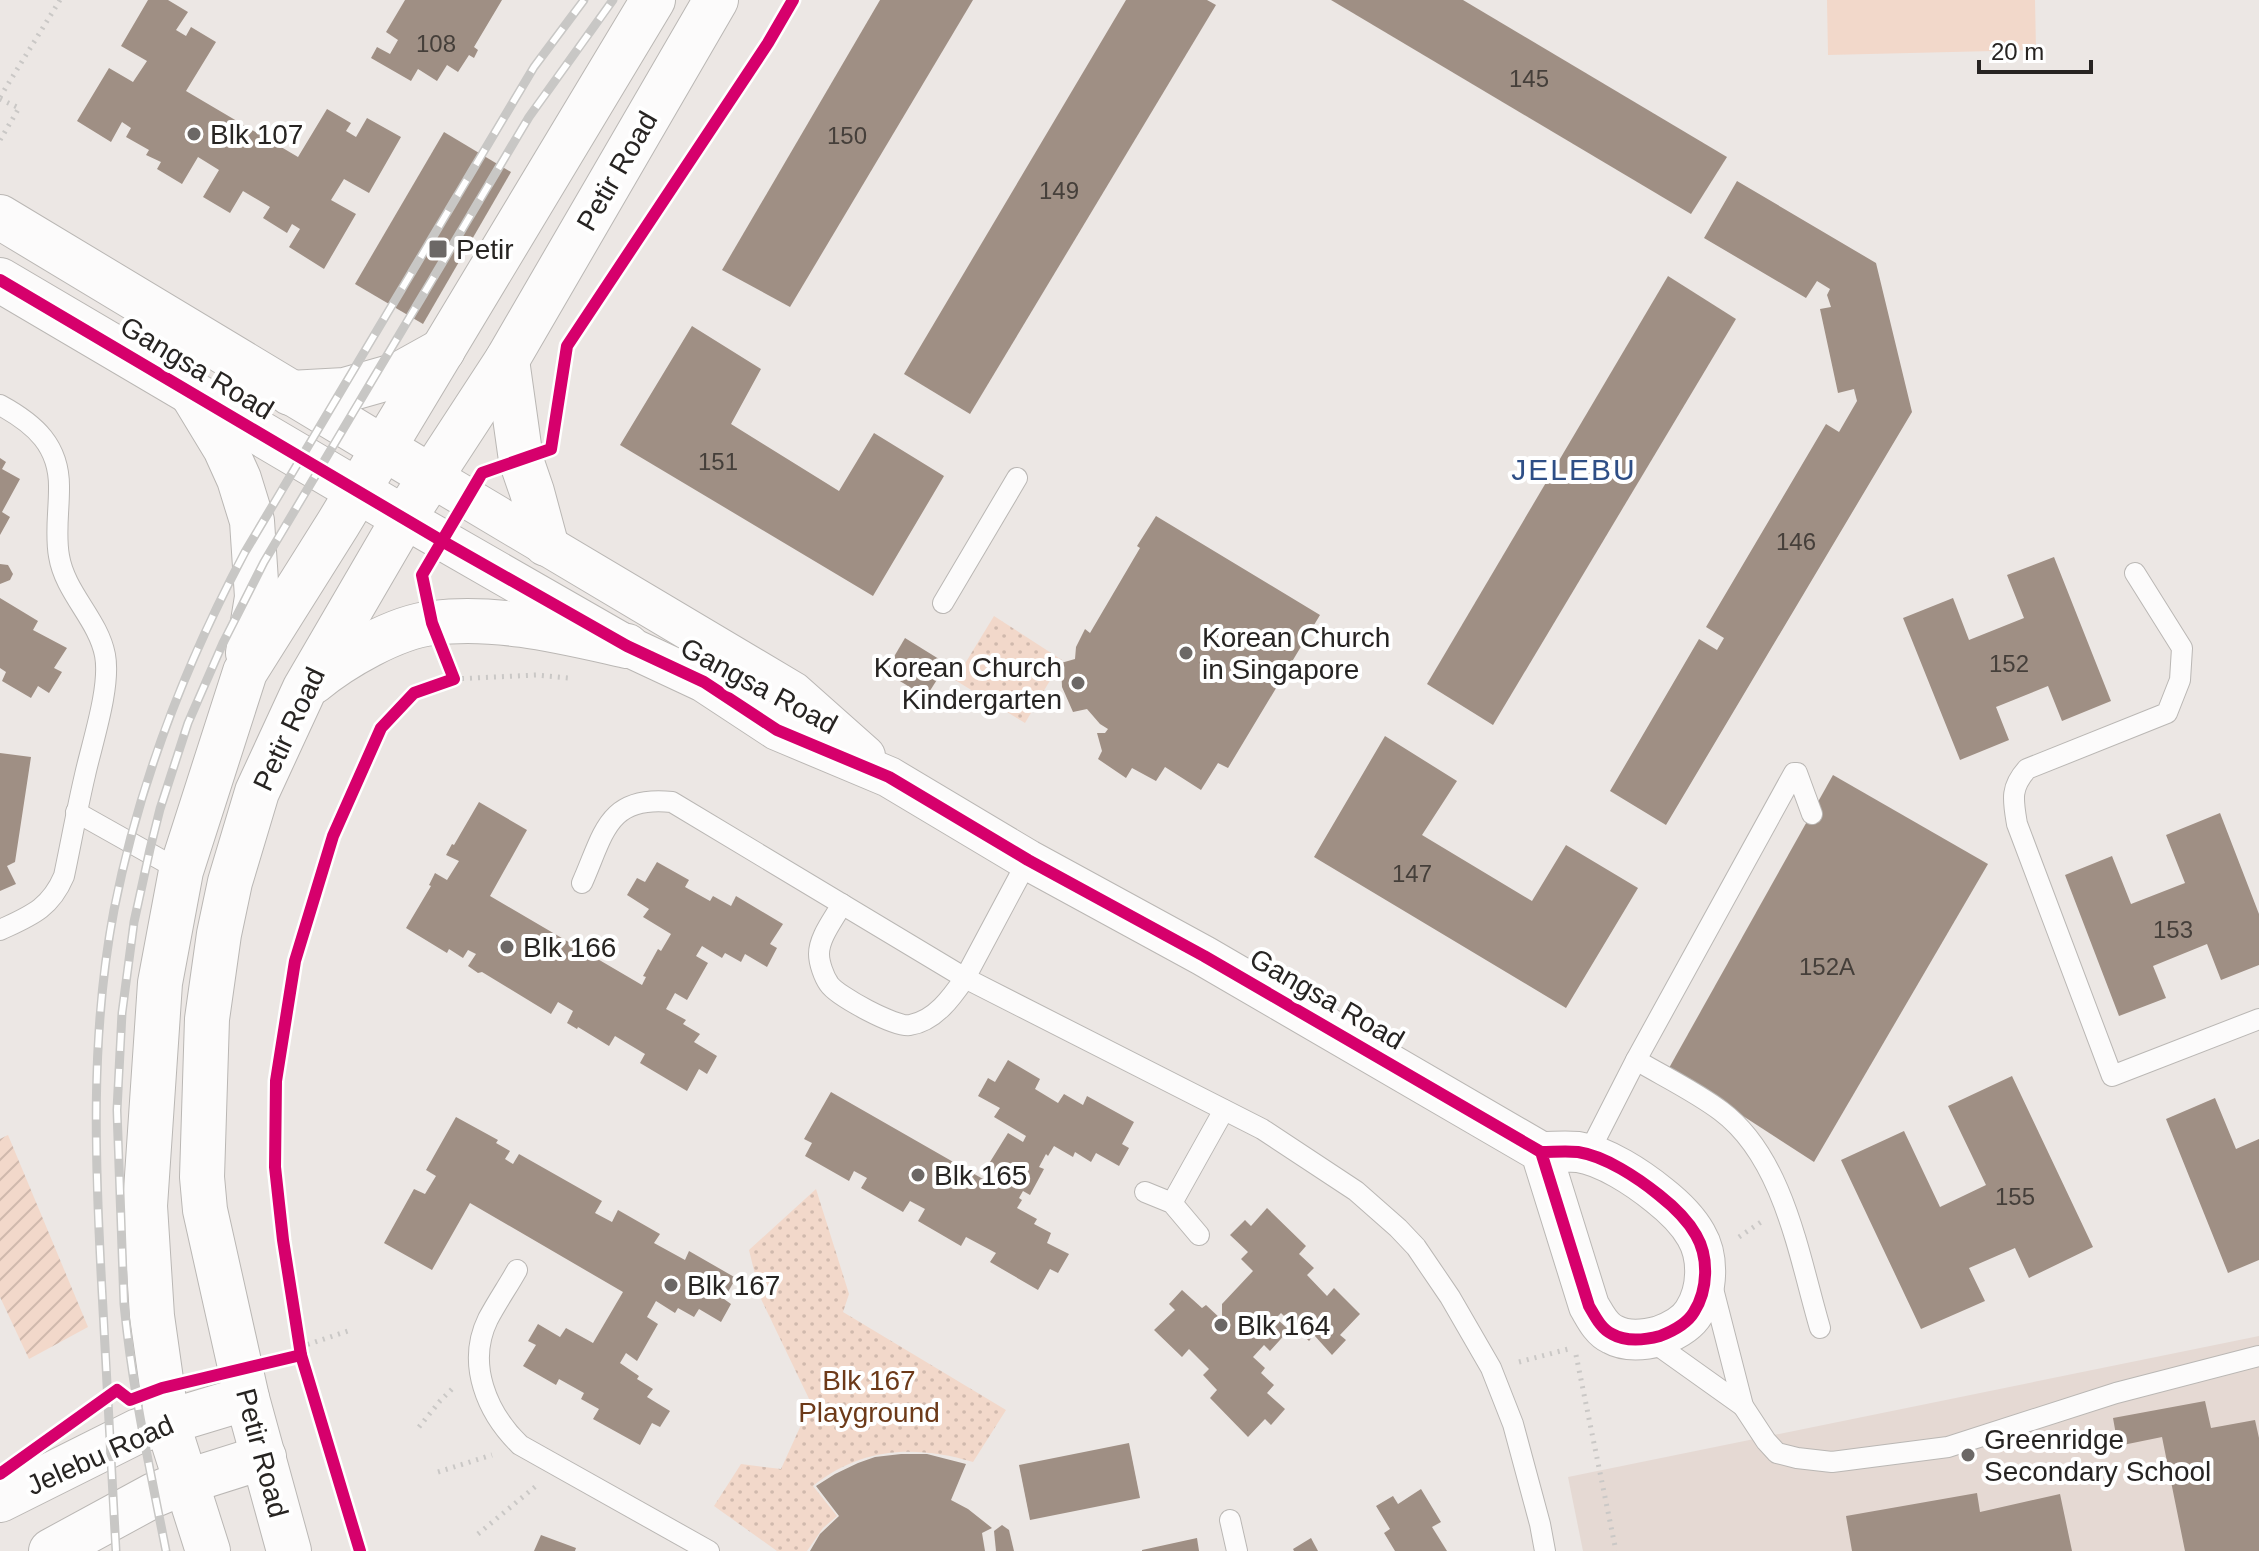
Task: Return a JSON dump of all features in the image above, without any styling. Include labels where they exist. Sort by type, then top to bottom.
[{"type":"main road","name":"Petir Road","points":[[208,1551],[167,1422],[152,1316],[145,1206],[160,983],[181,871],[245,672],[358,491],[653,0]]},
{"type":"main road","name":"Petir Road","points":[[289,1551],[244,1384],[205,1210],[202,1150],[207,1019],[230,882],[257,792],[305,688],[404,518],[507,360],[716,0]]},
{"type":"main road","name":"Gangsa Road","points":[[0,217],[430,476]]},
{"type":"main road","name":"Gangsa Road","points":[[0,280],[404,518]]},
{"type":"main road","points":[[290,393],[345,390],[398,375],[444,349]]},
{"type":"main road","points":[[507,360],[521,460],[546,544]]},
{"type":"main road","points":[[191,392],[225,448],[252,521],[257,597],[245,672]]},
{"type":"main road","points":[[305,688],[336,663],[373,644],[432,623],[495,622],[546,628],[627,646]]},
{"type":"main road","name":"Jelebu Road","points":[[0,1500],[138,1431],[167,1422],[244,1384]]},
{"type":"main road","name":"Jelebu Road","points":[[51,1551],[154,1495],[264,1457]]},
{"type":"street","name":"Gangsa Road","points":[[430,476],[793,692],[889,777]]},
{"type":"street","name":"Gangsa Road","points":[[404,518],[627,646],[704,682],[777,730],[889,777],[1028,860],[1204,956],[1541,1152],[1588,1154],[1634,1176],[1684,1217],[1698,1237],[1705,1257]]},
{"type":"street","points":[[1541,1152],[1589,1306],[1598,1323],[1611,1334],[1630,1339],[1649,1339],[1684,1324],[1701,1296],[1705,1257]]},
{"type":"lane","points":[[0,405],[29,422],[52,453],[59,476],[59,560],[105,655],[101,706],[64,876],[55,895],[39,910],[0,930]]},
{"type":"lane","points":[[943,603],[1017,478]]},
{"type":"lane","points":[[2135,573],[2182,648],[2180,680],[2167,713],[2027,769],[2017,781],[2013,801],[2017,824],[2112,1076],[2259,1019]]},
{"type":"lane","points":[[1588,1154],[1636,1060],[1794,773],[1797,773],[1812,814]]},
{"type":"lane","points":[[582,883],[609,822],[619,810],[653,800],[672,802],[965,978],[1262,1129],[1356,1191],[1416,1247],[1450,1297],[1491,1368],[1513,1424],[1545,1551]]},
{"type":"lane","points":[[76,812],[181,871]]},
{"type":"lane","points":[[842,904],[821,942],[819,956],[828,983],[836,992],[893,1023],[911,1025],[926,1020],[939,1009],[965,978],[1028,860]]},
{"type":"lane","points":[[1636,1060],[1722,1111],[1751,1141],[1779,1190],[1820,1328]]},
{"type":"lane","points":[[1172,1203],[1224,1110]]},
{"type":"lane","points":[[1145,1192],[1172,1203],[1199,1235]]},
{"type":"lane","points":[[1705,1257],[1743,1406],[1777,1453],[1797,1458],[1832,1462],[1948,1447],[2116,1393],[2259,1356]]},
{"type":"lane","points":[[517,1270],[487,1322],[480,1353],[485,1396],[504,1430],[520,1445],[709,1551]]},
{"type":"lane","points":[[1649,1339],[1743,1406]]},
{"type":"lane","points":[[1230,1520],[1237,1551]]},
{"type":"path","points":[[0,140],[19,108],[0,98],[60,0]]},
{"type":"path","points":[[432,623],[454,679]]},
{"type":"path","points":[[441,684],[454,679],[536,675],[579,679]]},
{"type":"path","points":[[244,1384],[301,1355],[297,1331]]},
{"type":"path","points":[[300,1347],[348,1331]]},
{"type":"path","points":[[1522,1361],[1574,1347],[1616,1551]]},
{"type":"path","points":[[419,1427],[454,1387],[481,1375]]},
{"type":"path","points":[[438,1472],[520,1445]]},
{"type":"path","points":[[478,1534],[558,1467]]},
{"type":"shaded area","name":"Greenridge Secondary School","points":[[2259,1336],[2259,1551],[1583,1551],[1568,1477]]},
{"type":"green space","points":[[1827,0],[2035,0],[2036,50],[1828,55]]},
{"type":"green space","points":[[994,616],[1062,660],[1025,723],[955,680]]},
{"type":"green space","points":[[8,1135],[88,1327],[29,1359],[0,1297],[0,1139]]},
{"type":"green space","name":"Blk 167 Playground","points":[[816,1189],[849,1294],[843,1312],[1006,1410],[973,1462],[930,1453],[890,1453],[851,1463],[832,1473],[813,1486],[837,1516],[823,1528],[807,1551],[777,1551],[714,1506],[741,1464],[781,1469],[811,1403],[761,1299],[749,1250]]},
{"type":"building","name":"Blk 107","points":[[148,0],[168,0],[188,12],[176,30],[186,36],[191,27],[216,42],[186,91],[298,157],[327,109],[351,123],[346,131],[356,137],[367,118],[401,137],[369,193],[344,179],[331,200],[356,214],[324,269],[289,247],[300,229],[292,224],[287,233],[263,218],[270,207],[243,191],[230,213],[203,197],[219,170],[198,157],[182,184],[157,169],[161,162],[146,155],[149,150],[126,137],[131,128],[122,122],[111,142],[77,121],[109,68],[133,82],[147,61],[121,46]]},
{"type":"building","points":[[405,0],[502,0],[474,47],[478,50],[474,58],[469,55],[458,72],[447,65],[437,81],[418,69],[411,81],[371,58],[377,47],[390,54],[398,40],[386,32]]},
{"type":"building","points":[[880,0],[973,0],[790,307],[722,270]]},
{"type":"building","points":[[1126,0],[1207,0],[1216,5],[970,414],[904,374]]},
{"type":"building","points":[[1331,0],[1463,0],[1727,157],[1691,214]]},
{"type":"building","points":[[444,132],[511,172],[423,324],[355,284]]},
{"type":"building","points":[[1737,181],[1876,263],[1912,412],[1666,825],[1610,791],[1699,639],[1717,650],[1724,638],[1706,627],[1826,424],[1839,432],[1857,401],[1854,389],[1838,393],[1820,309],[1831,307],[1827,295],[1830,289],[1817,281],[1806,298],[1704,238]]},
{"type":"building","points":[[1668,276],[1736,319],[1493,725],[1427,684]]},
{"type":"building","points":[[692,326],[761,369],[731,424],[839,491],[874,433],[944,476],[873,596],[620,445]]},
{"type":"building","points":[[0,458],[6,462],[2,469],[20,479],[2,512],[10,517],[0,535]]},
{"type":"building","name":"Korean Church in Singapore","points":[[1156,516],[1320,615],[1228,768],[1218,763],[1201,790],[1165,767],[1156,781],[1132,768],[1126,778],[1098,759],[1102,751],[1097,733],[1105,733],[1108,729],[1087,709],[1073,712],[1062,687],[1061,663],[1075,659],[1076,647],[1085,629],[1090,633]]},
{"type":"building","points":[[2054,557],[2111,701],[2062,721],[2048,686],[1996,707],[2009,740],[1960,760],[1903,618],[1953,598],[1969,640],[2024,618],[2007,575]]},
{"type":"building","points":[[0,564],[8,565],[13,574],[10,580],[0,584]]},
{"type":"building","points":[[0,598],[38,621],[33,630],[67,648],[54,668],[62,672],[49,693],[38,686],[31,698],[2,681],[6,672],[0,668]]},
{"type":"building","points":[[905,638],[947,664],[926,697],[885,672]]},
{"type":"building","points":[[1385,736],[1457,781],[1422,835],[1532,901],[1566,845],[1638,888],[1566,1008],[1314,857]]},
{"type":"building","points":[[0,753],[31,757],[15,862],[7,866],[16,884],[0,891]]},
{"type":"building","points":[[1833,775],[1988,864],[1814,1162],[1669,1068]]},
{"type":"building","name":"Blk 166","points":[[479,802],[527,830],[490,896],[642,985],[646,977],[643,976],[658,949],[661,951],[671,934],[643,917],[649,909],[627,895],[637,878],[645,882],[657,862],[689,880],[685,887],[710,901],[713,896],[731,906],[736,896],[783,924],[770,944],[777,948],[767,967],[745,954],[741,962],[725,953],[722,958],[702,946],[696,956],[708,963],[687,1000],[675,993],[666,1009],[686,1020],[683,1024],[700,1034],[694,1042],[717,1056],[707,1074],[699,1069],[687,1091],[640,1063],[645,1054],[615,1036],[609,1046],[567,1023],[573,1011],[558,1002],[551,1014],[482,972],[478,973],[468,966],[476,954],[468,950],[463,958],[449,949],[447,953],[406,928],[431,886],[435,873],[447,880],[459,861],[446,855]]},
{"type":"building","points":[[2220,813],[2259,914],[2259,965],[2221,980],[2207,944],[2153,966],[2166,998],[2119,1016],[2065,875],[2112,856],[2131,904],[2185,883],[2166,835]]},
{"type":"building","name":"Blk 165","points":[[1008,1060],[1040,1079],[1035,1089],[1058,1103],[1064,1094],[1083,1105],[1087,1096],[1134,1122],[1122,1144],[1129,1148],[1119,1166],[1096,1153],[1091,1162],[1075,1152],[1073,1157],[1054,1146],[1039,1167],[1044,1169],[1030,1195],[1023,1191],[1019,1198],[1022,1200],[1017,1208],[1037,1219],[1034,1224],[1051,1233],[1047,1243],[1069,1254],[1058,1273],[1050,1269],[1038,1290],[990,1262],[996,1253],[966,1237],[961,1246],[918,1221],[925,1209],[910,1201],[903,1212],[861,1188],[867,1178],[854,1171],[849,1181],[805,1156],[812,1143],[804,1139],[831,1092],[997,1187],[1001,1180],[985,1170],[1008,1133],[1023,1142],[1026,1136],[994,1117],[1000,1108],[978,1096],[988,1078],[995,1082]]},
{"type":"building","points":[[2012,1076],[2093,1247],[2029,1278],[2015,1248],[1969,1268],[1985,1301],[1921,1329],[1841,1160],[1904,1131],[1940,1207],[1986,1185],[1948,1106]]},
{"type":"building","points":[[2215,1098],[2236,1149],[2259,1139],[2259,1260],[2228,1273],[2166,1119]]},
{"type":"building","name":"Blk 167","points":[[456,1117],[498,1140],[496,1143],[510,1151],[505,1159],[513,1164],[519,1154],[602,1201],[595,1213],[612,1222],[618,1210],[660,1234],[654,1243],[685,1260],[689,1251],[736,1278],[724,1299],[731,1304],[721,1322],[699,1309],[694,1317],[678,1308],[675,1313],[656,1301],[647,1317],[658,1324],[637,1361],[626,1353],[620,1363],[653,1389],[647,1397],[670,1411],[660,1427],[652,1423],[640,1445],[593,1419],[599,1409],[581,1399],[584,1393],[559,1379],[556,1385],[523,1366],[536,1345],[528,1341],[538,1324],[560,1337],[566,1328],[593,1343],[623,1292],[470,1203],[432,1270],[384,1243],[414,1189],[425,1194],[436,1176],[426,1170]]},
{"type":"building","name":"Blk 164","points":[[1267,1208],[1306,1246],[1299,1254],[1314,1268],[1307,1275],[1327,1296],[1334,1288],[1360,1314],[1340,1335],[1346,1340],[1332,1355],[1314,1335],[1309,1341],[1281,1313],[1276,1318],[1289,1330],[1270,1351],[1264,1345],[1253,1357],[1265,1368],[1261,1373],[1274,1385],[1267,1393],[1285,1409],[1271,1425],[1265,1419],[1248,1437],[1210,1398],[1217,1390],[1203,1375],[1209,1369],[1189,1349],[1182,1357],[1154,1330],[1175,1310],[1169,1304],[1182,1290],[1222,1320],[1222,1304],[1253,1271],[1241,1259],[1248,1252],[1230,1235],[1245,1220],[1251,1226]]},
{"type":"building","points":[[2205,1401],[2211,1428],[2255,1420],[2259,1438],[2259,1551],[2185,1551],[2162,1437],[2118,1446],[2113,1418]]},
{"type":"building","points":[[1129,1443],[1140,1498],[1030,1520],[1019,1465]]},
{"type":"building","points":[[901,1454],[927,1454],[966,1464],[951,1500],[992,1528],[982,1533],[985,1551],[810,1551],[820,1534],[839,1516],[816,1486],[858,1463]]},
{"type":"building","points":[[1421,1489],[1441,1522],[1432,1527],[1447,1551],[1395,1551],[1384,1533],[1390,1529],[1376,1506],[1393,1496],[1398,1504]]},
{"type":"building","points":[[1977,1493],[1980,1512],[2060,1494],[2072,1551],[1852,1551],[1846,1516]]},
{"type":"building","points":[[1002,1525],[1009,1530],[1014,1551],[996,1551],[994,1531]]},
{"type":"building","points":[[541,1535],[576,1548],[575,1551],[534,1551]]},
{"type":"building","points":[[1197,1538],[1199,1551],[1142,1551],[1142,1550]]},
{"type":"building","points":[[1311,1538],[1318,1551],[1294,1551],[1293,1549]]},
{"type":"railway","points":[[116,1551],[96,1099],[106,957],[124,863],[137,816],[184,681],[245,552],[534,67],[584,0]]},
{"type":"railway","points":[[166,1551],[127,1335],[117,1110],[122,1013],[134,922],[160,809],[188,723],[223,643],[264,562],[529,117],[613,0]]},
{"type":"cycle path","points":[[360,1551],[301,1355],[283,1240],[275,1167],[276,1081],[295,961],[333,836],[381,728],[414,693],[454,679],[432,623],[422,575],[482,473],[551,449],[567,346],[768,43],[793,0]]},
{"type":"cycle path","points":[[0,280],[442,541],[627,646],[704,682],[777,730],[889,777],[1028,860],[1204,956],[1541,1152],[1588,1154],[1631,1175],[1679,1213],[1700,1244],[1705,1263],[1704,1284],[1699,1303],[1684,1324],[1660,1336],[1636,1340],[1617,1337],[1601,1326],[1589,1306],[1541,1152]]},
{"type":"cycle path","points":[[0,1474],[117,1390],[130,1400],[162,1388],[301,1355]]},
{"type":"place","name":"Blk 107","points":[[194,134]]},
{"type":"place","name":"Petir","points":[[438,249]]},
{"type":"place","name":"Korean Church in Singapore","points":[[1186,653]]},
{"type":"place","name":"Korean Church Kindergarten","points":[[1078,683]]},
{"type":"place","name":"Blk 166","points":[[507,947]]},
{"type":"place","name":"Blk 165","points":[[918,1175]]},
{"type":"place","name":"Blk 167","points":[[671,1285]]},
{"type":"place","name":"Blk 164","points":[[1221,1325]]},
{"type":"place","name":"Greenridge Secondary School","points":[[1968,1455]]},
{"type":"district","name":"JELEBU","points":[[1574,469]]}]
